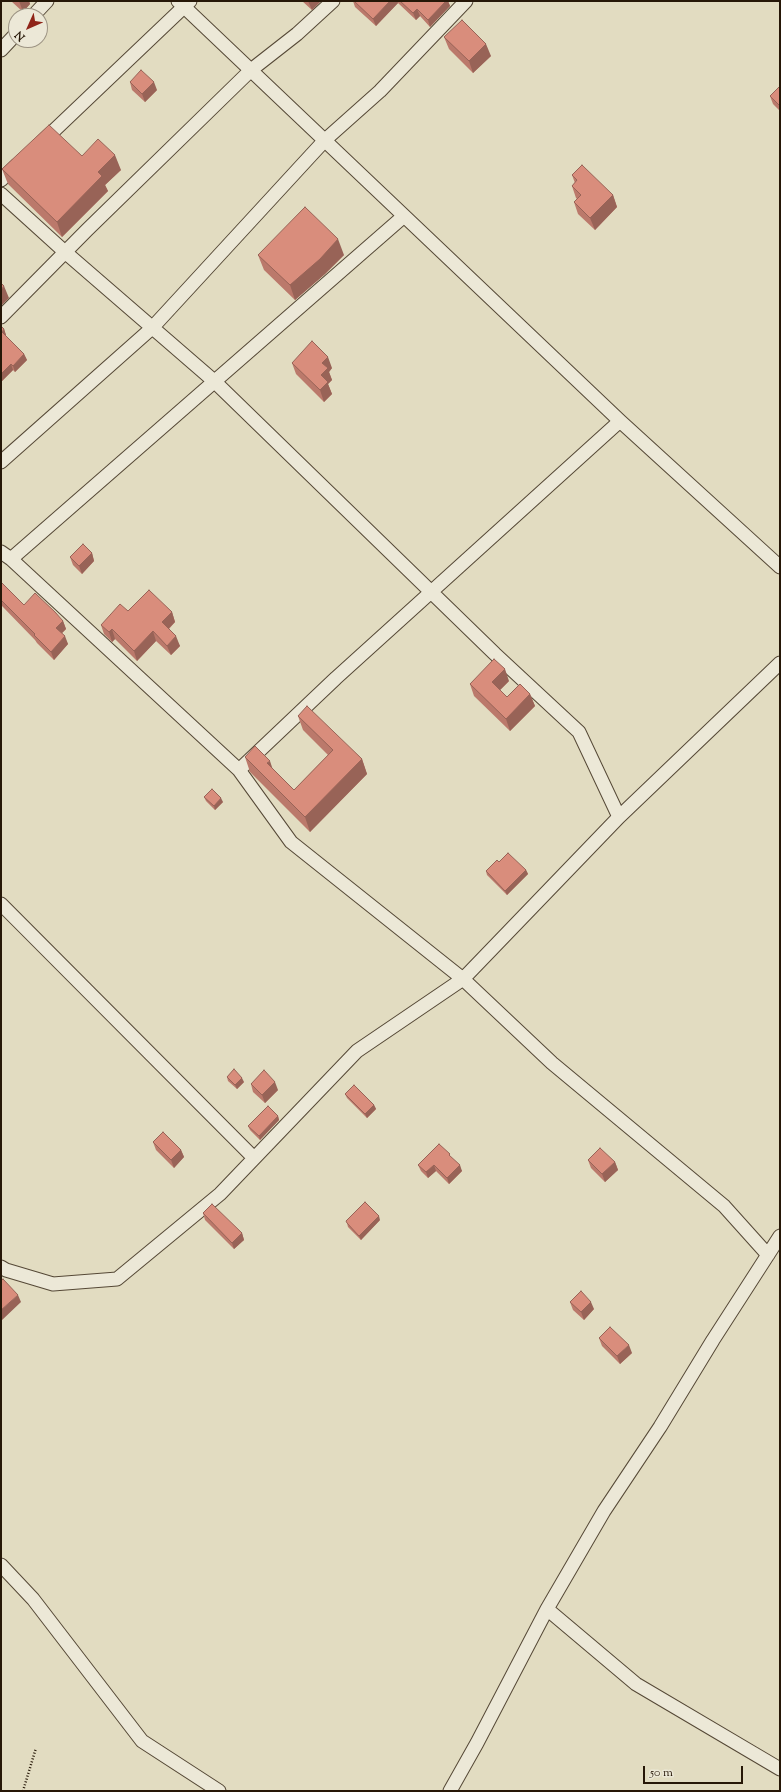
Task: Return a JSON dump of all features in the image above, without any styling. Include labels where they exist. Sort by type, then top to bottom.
[{"type":"street","points":[[1,316],[64,252],[251,70],[297,34],[333,1]]},
{"type":"street","points":[[1,462],[152,328],[325,140],[380,91],[466,1]]},
{"type":"street","points":[[1,180],[184,3],[251,70],[620,421],[780,567]]},
{"type":"street","points":[[1,50],[8,43]]},
{"type":"street","points":[[1,194],[64,252],[214,381],[432,591],[495,654],[579,732],[619,817]]},
{"type":"street","points":[[404,216],[214,381],[6,555],[239,770],[291,842],[463,979],[552,1063],[724,1206],[768,1255]]},
{"type":"street","points":[[239,770],[336,678],[620,421]]},
{"type":"street","points":[[1,1267],[6,1270],[53,1284],[117,1279],[220,1194],[357,1052],[463,979],[619,817],[780,663]]},
{"type":"street","points":[[1,904],[254,1158]]},
{"type":"street","points":[[450,1791],[477,1743],[547,1609],[604,1511],[660,1427],[780,1236]]},
{"type":"street","points":[[1,1565],[33,1599],[142,1742],[219,1791]]},
{"type":"street","points":[[547,1609],[636,1684],[780,1769]]},
{"type":"path","points":[[23,1791],[36,1748]]},
{"type":"building","points":[[354,1],[390,1],[373,19]]},
{"type":"building","points":[[400,1],[446,1],[428,20],[417,9],[413,13]]},
{"type":"building","points":[[462,20],[486,44],[469,61],[444,37]]},
{"type":"building","points":[[141,70],[154,82],[142,94],[130,82]]},
{"type":"building","points":[[780,86],[780,106],[770,96]]},
{"type":"building","points":[[49,125],[82,156],[98,139],[115,155],[98,172],[102,176],[57,222],[2,169]]},
{"type":"building","points":[[582,165],[613,195],[590,218],[574,202],[581,195],[572,186],[577,180],[572,175]]},
{"type":"building","points":[[305,207],[338,239],[320,259],[290,285],[258,255]]},
{"type":"building","points":[[1,283],[4,286],[1,290]]},
{"type":"building","points":[[1,326],[4,329],[2,332],[24,354],[13,366],[11,364],[1,374]]},
{"type":"building","points":[[312,341],[328,357],[322,363],[328,368],[321,375],[328,382],[320,390],[292,363]]},
{"type":"building","points":[[83,544],[92,553],[79,566],[70,557]]},
{"type":"building","points":[[1,582],[24,605],[35,593],[63,621],[56,628],[65,636],[51,652],[1,600]]},
{"type":"building","points":[[149,590],[172,612],[162,622],[176,636],[167,646],[153,631],[134,651],[112,629],[109,632],[101,625],[120,604],[128,611]]},
{"type":"building","points":[[494,659],[505,669],[492,682],[507,697],[520,684],[530,694],[506,719],[470,684]]},
{"type":"building","points":[[307,706],[362,759],[305,817],[245,757],[255,746],[270,761],[267,763],[294,790],[333,750],[298,716]]},
{"type":"building","points":[[212,789],[221,798],[214,806],[204,797]]},
{"type":"building","points":[[508,853],[526,870],[505,891],[486,871],[497,860],[499,862]]},
{"type":"building","points":[[234,1069],[242,1078],[235,1085],[227,1077]]},
{"type":"building","points":[[264,1070],[275,1082],[262,1095],[251,1084]]},
{"type":"building","points":[[354,1085],[374,1105],[365,1114],[345,1094]]},
{"type":"building","points":[[268,1106],[278,1116],[259,1136],[248,1126]]},
{"type":"building","points":[[163,1132],[181,1150],[171,1160],[153,1142]]},
{"type":"building","points":[[439,1144],[460,1165],[447,1178],[434,1165],[426,1172],[418,1165]]},
{"type":"building","points":[[600,1148],[615,1162],[602,1174],[588,1160]]},
{"type":"building","points":[[365,1202],[379,1216],[359,1236],[346,1221]]},
{"type":"building","points":[[212,1204],[242,1233],[232,1243],[203,1213]]},
{"type":"building","points":[[3,1279],[18,1295],[1,1310],[1,1281]]},
{"type":"building","points":[[581,1291],[591,1302],[581,1312],[570,1302]]},
{"type":"building","points":[[610,1327],[629,1345],[617,1356],[599,1338]]}]
